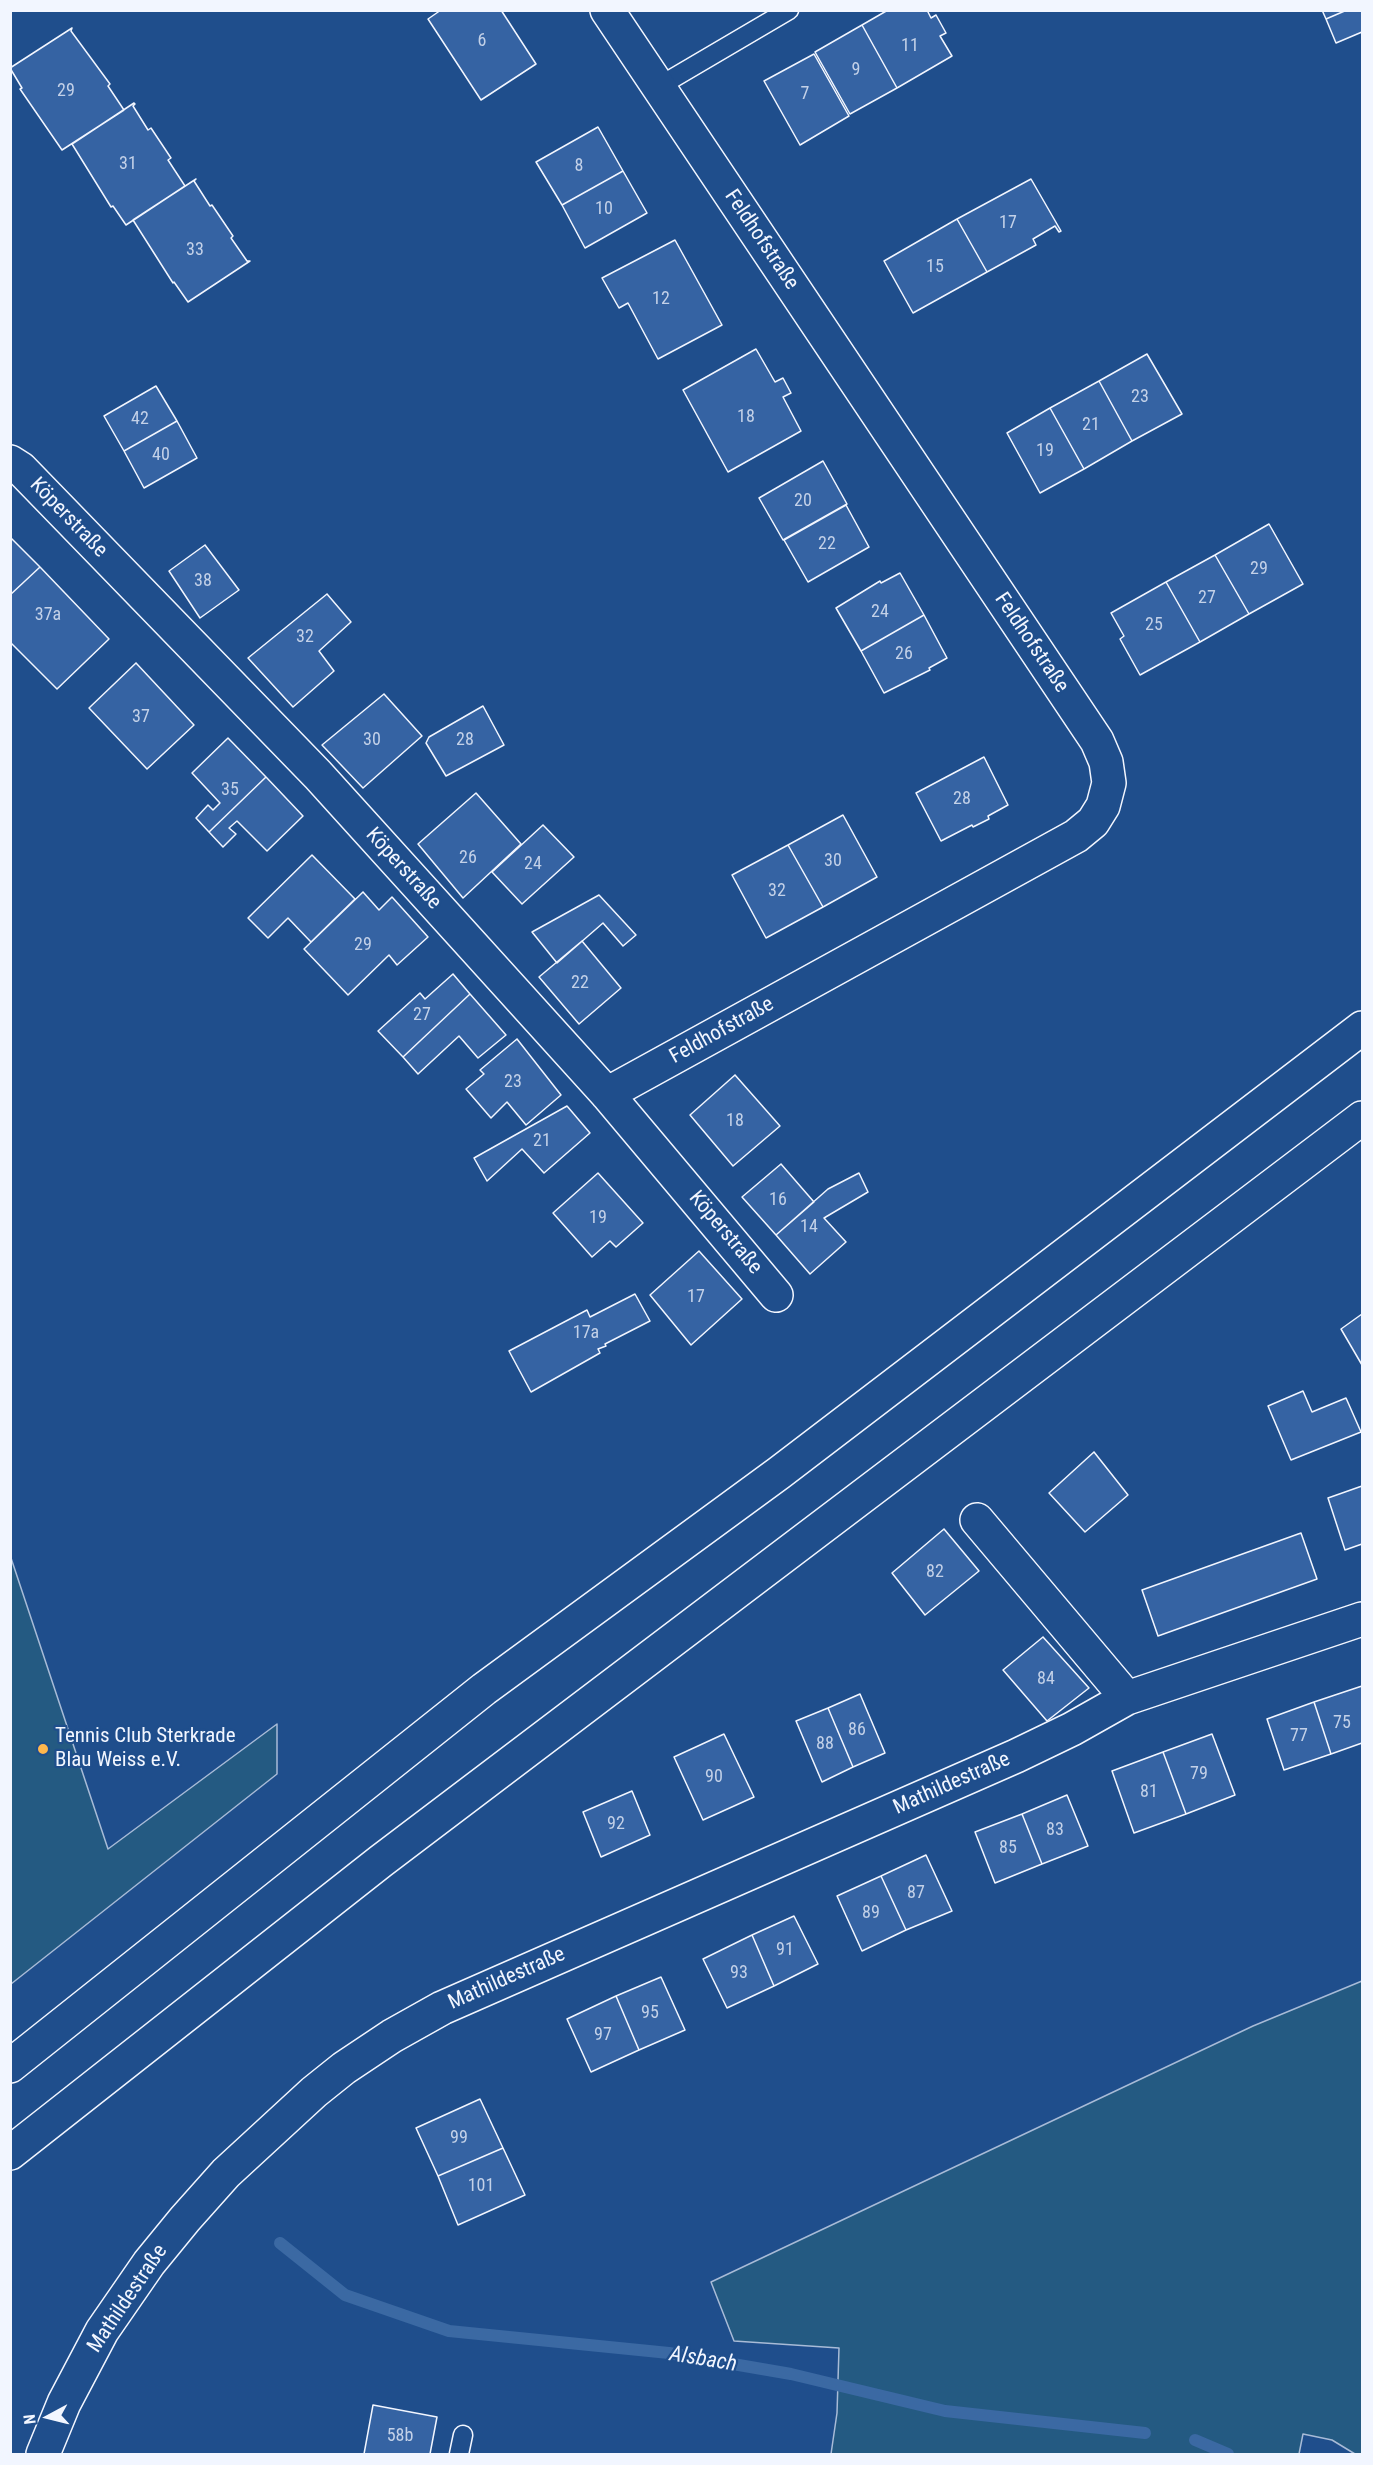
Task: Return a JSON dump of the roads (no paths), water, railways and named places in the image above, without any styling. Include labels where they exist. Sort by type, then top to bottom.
[{"type":"main road","name":"Feldhofstraße","points":[[607,10],[1097,741],[1106,762],[1109,783],[1103,806],[1094,822],[1076,836],[607,1094]]},
{"type":"main road","name":"Köperstraße","points":[[10,462],[21,469],[318,775],[607,1094],[776,1294]]},
{"type":"main road","points":[[10,2066],[484,1689],[779,1473],[1362,1029]]},
{"type":"main road","points":[[10,2153],[381,1861],[1362,1118]]},
{"type":"main road","points":[[977,1520],[1128,1698]]},
{"type":"main road","name":"Mathildestraße","points":[[43,2454],[64,2403],[102,2331],[149,2263],[226,2172],[314,2092],[344,2068],[392,2036],[442,2008],[1016,1756],[1128,1698],[1362,1619]]},
{"type":"lane","points":[[658,87],[789,10]]},
{"type":"lane","points":[[459,2454],[463,2435]]},
{"type":"waterway","name":"Alsbach","points":[[280,2243],[345,2295],[449,2331],[669,2353],[791,2374],[945,2411],[1145,2433]]},
{"type":"waterway","name":"Alsbach","points":[[1195,2440],[1228,2454]]},
{"type":"place","name":"Tennis Club Sterkrade Blau Weiss e.V.","points":[[43,1749]]}]
